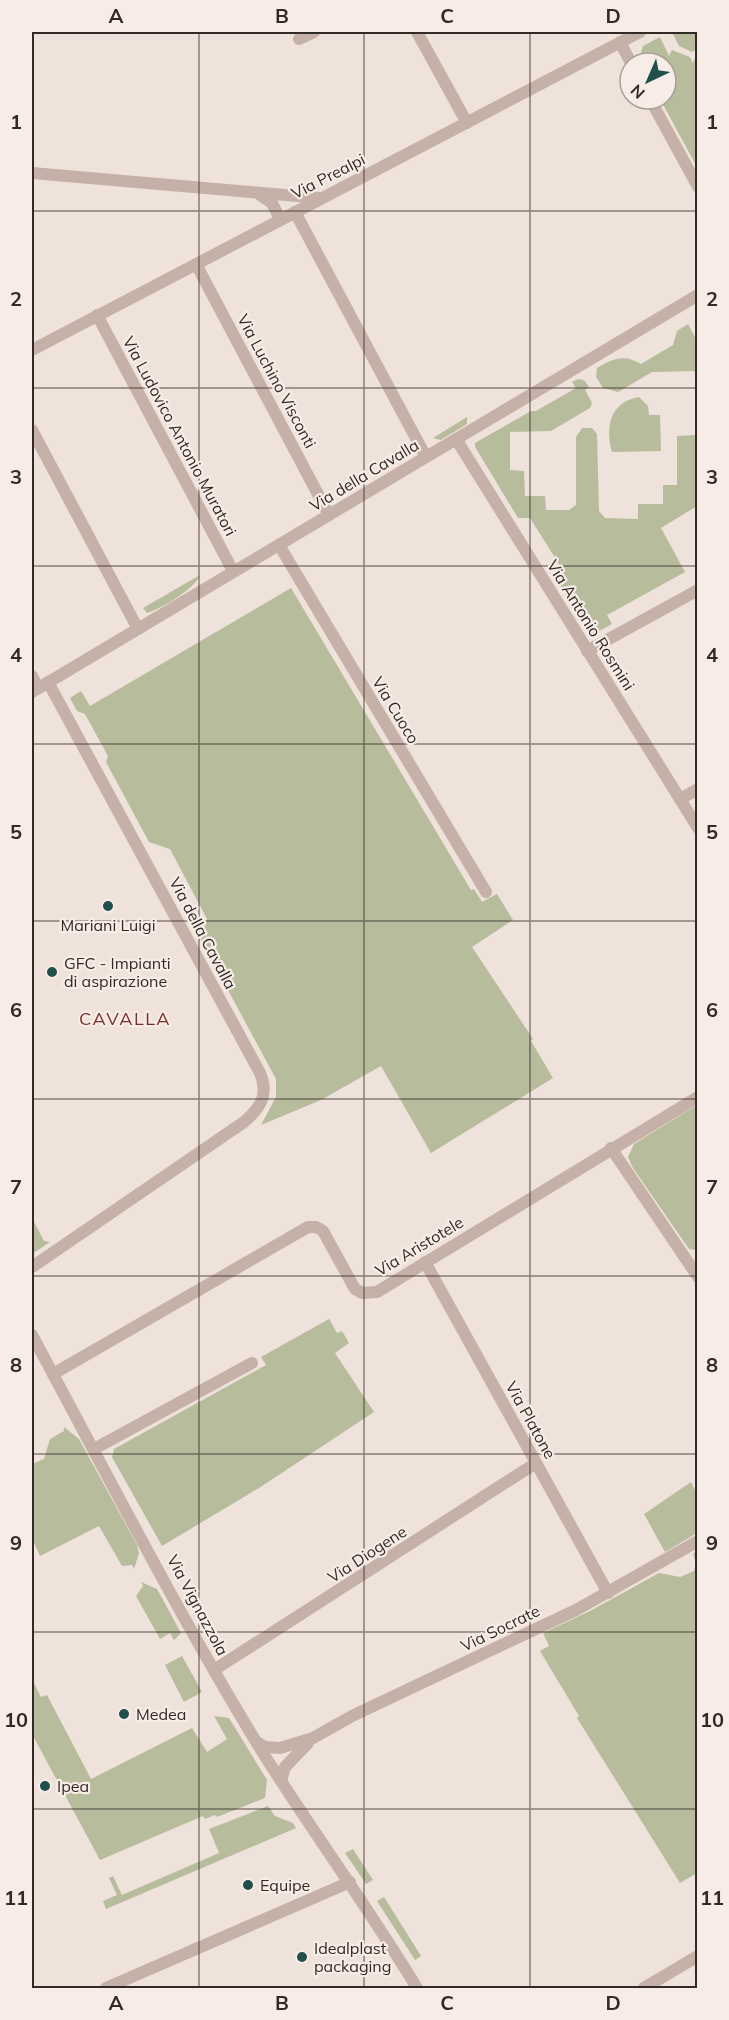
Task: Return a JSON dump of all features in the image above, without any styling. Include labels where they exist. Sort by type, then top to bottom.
[{"type":"street","points":[[299,39],[314,32]]},
{"type":"street","points":[[417,32],[467,123]]},
{"type":"street","name":"Via Prealpi","points":[[32,350],[640,32]]},
{"type":"street","points":[[620,42],[625,51]]},
{"type":"street","points":[[657,111],[698,187]]},
{"type":"street","points":[[32,173],[320,198]]},
{"type":"street","points":[[252,192],[272,203],[280,219]]},
{"type":"street","points":[[294,212],[426,457]]},
{"type":"street","name":"Via Luchino Visconti","points":[[196,264],[330,515]]},
{"type":"street","name":"Via della Cavalla","points":[[32,1267],[237,1127],[260,1107],[264,1094],[260,1073],[39,687],[698,295]]},
{"type":"street","name":"Via Ludovico Antonio Muratori","points":[[97,315],[233,572]]},
{"type":"street","points":[[32,430],[138,629]]},
{"type":"street","name":"Via Antonio Rosmini","points":[[456,439],[698,828]]},
{"type":"street","name":"Via Cuoco","points":[[279,545],[486,892]]},
{"type":"street","points":[[587,651],[698,590]]},
{"type":"street","points":[[32,676],[39,687]]},
{"type":"street","points":[[680,799],[698,789]]},
{"type":"street","name":"Via Aristotele","points":[[52,1374],[308,1227],[316,1227],[323,1231],[351,1283],[362,1293],[377,1292],[698,1096]]},
{"type":"street","points":[[611,1148],[698,1277]]},
{"type":"street","name":"Via Platone","points":[[425,1262],[608,1593]]},
{"type":"street","name":"Via Vignazzola","points":[[32,1335],[214,1670],[281,1781],[350,1882],[417,1989]]},
{"type":"street","points":[[94,1449],[252,1363]]},
{"type":"street","name":"Via Diogene","points":[[214,1670],[536,1463]]},
{"type":"street","name":"Via Socrate","points":[[258,1743],[265,1748],[280,1748],[313,1738],[608,1593],[698,1541]]},
{"type":"street","name":"Via Socrate","points":[[281,1781],[285,1767],[313,1738]]},
{"type":"street","points":[[106,1989],[350,1882]]},
{"type":"street","points":[[644,1989],[698,1956]]},
{"type":"green space","points":[[672,32],[697,32],[697,49],[692,52],[679,46]]},
{"type":"green space","points":[[660,37],[667,51],[641,51],[643,46]]},
{"type":"green space","points":[[678,52],[690,57],[693,63],[697,52],[697,167],[667,111],[678,111]]},
{"type":"green space","points":[[688,324],[697,341],[697,371],[652,372],[618,392],[603,388],[596,377],[597,368],[608,362],[624,358],[641,364],[673,345],[677,331]]},
{"type":"green space","points":[[578,379],[584,380],[589,387],[585,390],[592,403],[590,408],[551,431],[510,432],[510,470],[524,471],[525,496],[545,496],[546,510],[569,510],[576,505],[576,437],[582,428],[592,428],[597,434],[599,511],[605,518],[638,519],[638,504],[663,504],[663,485],[677,485],[677,436],[697,435],[697,506],[661,528],[685,572],[607,615],[612,624],[594,634],[588,631],[553,574],[559,564],[530,518],[518,518],[475,447],[475,443],[576,388],[572,382]]},
{"type":"green space","points":[[639,397],[648,406],[649,415],[660,415],[661,451],[612,452],[609,434],[612,417],[622,404]]},
{"type":"green space","points":[[467,417],[467,424],[441,440],[433,438]]},
{"type":"green space","points":[[200,575],[192,586],[169,603],[147,613],[143,608]]},
{"type":"green space","points":[[291,588],[471,890],[474,889],[482,902],[497,894],[513,920],[472,947],[533,1039],[531,1041],[553,1078],[431,1153],[381,1066],[321,1100],[261,1125],[276,1097],[276,1079],[201,940],[207,919],[170,849],[149,842],[106,762],[108,756],[85,714],[77,711],[70,698],[81,691],[90,706]]},
{"type":"green space","points":[[697,1105],[698,1248],[694,1250],[689,1249],[633,1168],[628,1157],[634,1144]]},
{"type":"green space","points":[[33,1220],[44,1241],[50,1242],[32,1254]]},
{"type":"green space","points":[[329,1319],[337,1333],[342,1331],[349,1343],[335,1353],[374,1412],[259,1488],[162,1546],[112,1457],[114,1449],[266,1365],[261,1357]]},
{"type":"green space","points":[[64,1427],[79,1439],[137,1545],[139,1553],[134,1569],[132,1565],[122,1566],[99,1526],[40,1556],[32,1538],[32,1464],[44,1459],[50,1439],[64,1431]]},
{"type":"green space","points":[[691,1482],[697,1494],[697,1533],[665,1552],[644,1514]]},
{"type":"green space","points":[[697,1550],[697,1873],[680,1883],[577,1718],[579,1716],[540,1651],[549,1646],[543,1633],[590,1611],[659,1573],[680,1577],[694,1571],[696,1563],[693,1554]]},
{"type":"green space","points":[[141,1582],[157,1589],[181,1633],[174,1640],[170,1633],[160,1639],[136,1596],[143,1586]]},
{"type":"green space","points":[[182,1656],[202,1692],[184,1702],[165,1665]]},
{"type":"green space","points":[[32,1679],[41,1697],[47,1695],[91,1779],[192,1728],[207,1752],[227,1739],[214,1716],[229,1718],[267,1780],[265,1798],[217,1817],[215,1815],[205,1819],[203,1816],[100,1860],[32,1734]]},
{"type":"green space","points":[[268,1806],[275,1816],[293,1823],[296,1828],[106,1909],[103,1901],[117,1895],[109,1878],[113,1876],[122,1895],[219,1853],[209,1829]]},
{"type":"green space","points":[[353,1849],[373,1880],[366,1884],[345,1853]]},
{"type":"green space","points":[[384,1897],[421,1956],[415,1960],[377,1901]]},
{"type":"place","name":"Mariani Luigi","points":[[108,906]]},
{"type":"place","name":"GFC - Impianti di aspirazione","points":[[52,972]]},
{"type":"place","name":"Medea","points":[[124,1714]]},
{"type":"place","name":"Ipea","points":[[45,1786]]},
{"type":"place","name":"Equipe","points":[[248,1885]]},
{"type":"place","name":"Idealplast packaging","points":[[302,1957]]},
{"type":"district","name":"CAVALLA","points":[[125,1018]]}]
